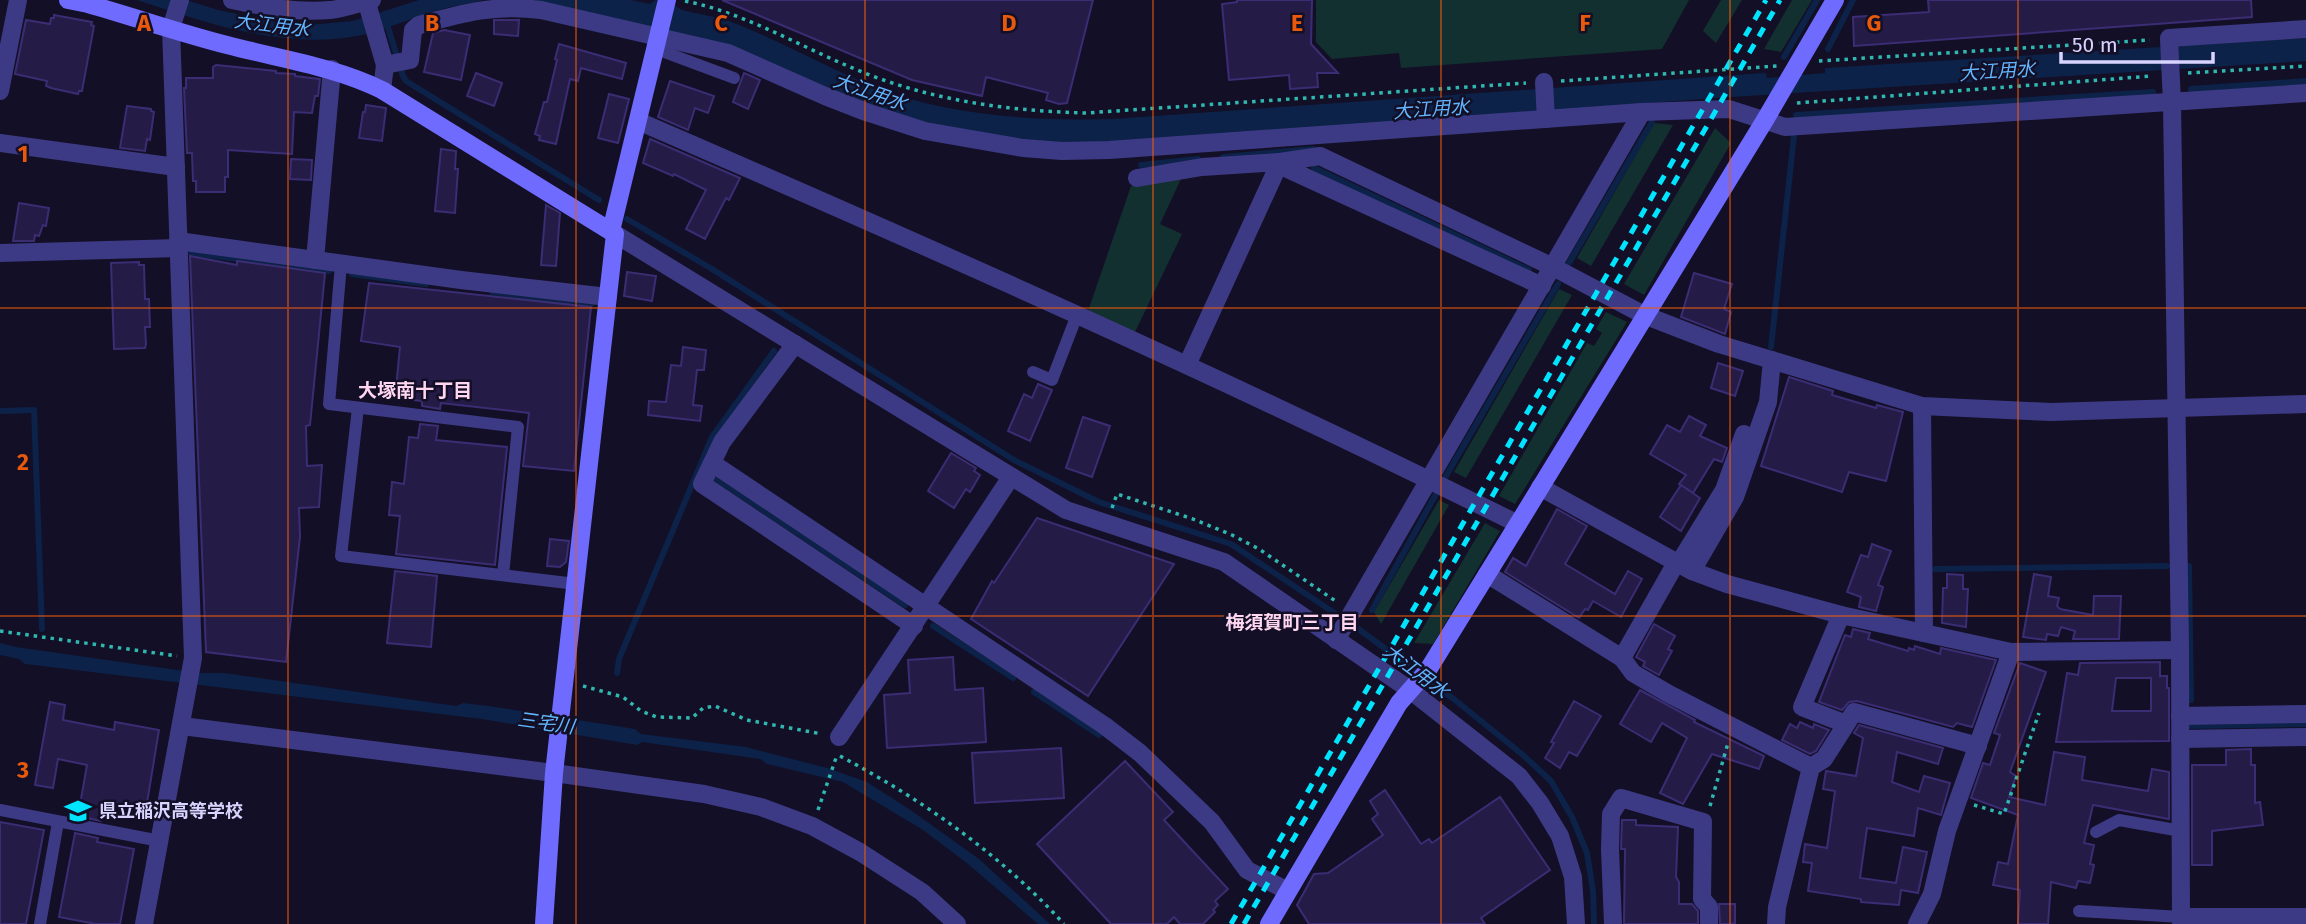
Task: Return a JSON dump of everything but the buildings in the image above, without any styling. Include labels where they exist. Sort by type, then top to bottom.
[{"type":"street","points":[[0,91],[18,0]]},
{"type":"street","points":[[68,0],[225,45],[332,69],[382,90],[1066,510],[1224,562],[1413,687],[1519,776],[1540,803],[1560,836],[1573,877],[1571,921]]},
{"type":"street","points":[[144,924],[192,660],[171,28],[180,0]]},
{"type":"street","points":[[232,0],[304,12],[332,10],[368,2],[377,37],[394,63]]},
{"type":"street","points":[[544,924],[554,773],[613,233],[658,39],[671,0]]},
{"type":"street","points":[[1275,921],[1288,891],[1399,703],[1428,670],[1835,0]]},
{"type":"street","points":[[394,63],[410,60],[414,30],[419,25],[490,8],[541,10],[728,53],[856,108],[925,131],[1023,148],[1062,151],[1110,150],[1546,118],[1771,108]]},
{"type":"street","points":[[2306,29],[2169,40],[2177,409],[2181,921],[2306,917]]},
{"type":"street","points":[[382,90],[394,63]]},
{"type":"street","points":[[315,260],[332,69]]},
{"type":"street","points":[[1544,84],[1546,118]]},
{"type":"street","points":[[1771,108],[1785,127],[2306,93]]},
{"type":"street","points":[[1339,636],[1642,113]]},
{"type":"street","points":[[638,121],[867,220],[1187,365],[1518,524]]},
{"type":"street","points":[[0,143],[176,167]]},
{"type":"street","points":[[1137,178],[1202,167],[1280,164],[1320,156],[1553,267],[1644,315],[1719,344],[1922,406],[2051,412],[2306,404]]},
{"type":"street","points":[[1280,164],[1542,286]]},
{"type":"street","points":[[1187,365],[1280,164]]},
{"type":"street","points":[[0,253],[178,245],[608,298]]},
{"type":"street","points":[[795,344],[722,442],[702,484],[914,626]]},
{"type":"street","points":[[1622,658],[1682,566],[1735,496],[1768,402],[1767,359]]},
{"type":"street","points":[[1922,406],[1924,633]]},
{"type":"street","points":[[712,463],[1140,752],[1212,822],[1247,870],[1288,891]]},
{"type":"street","points":[[838,746],[1011,477]]},
{"type":"street","points":[[1540,487],[1682,566],[1727,584],[1841,615],[2011,652],[2180,650]]},
{"type":"street","points":[[1487,574],[1622,658],[1633,673],[1811,767]]},
{"type":"street","points":[[1841,615],[1802,707],[1846,724]]},
{"type":"street","points":[[1917,924],[1933,894],[1947,831],[2011,652]]},
{"type":"street","points":[[1776,924],[1777,907],[1811,767],[1824,759],[1854,712],[1978,746]]},
{"type":"street","points":[[2180,716],[2306,714]]},
{"type":"street","points":[[182,726],[554,773],[704,794],[761,807],[812,826],[860,852],[922,892],[957,924]]},
{"type":"street","points":[[2180,739],[2306,737]]},
{"type":"street","points":[[1613,924],[1611,814],[1621,799],[1703,822],[1702,899],[1709,907],[1709,924]]},
{"type":"lane","points":[[658,39],[734,78]]},
{"type":"lane","points":[[341,264],[328,404],[518,427],[503,575]]},
{"type":"lane","points":[[1033,372],[1052,380],[1077,315]]},
{"type":"lane","points":[[358,408],[341,556],[576,584]]},
{"type":"lane","points":[[0,810],[160,841]]},
{"type":"lane","points":[[2096,832],[2119,820],[2181,831]]},
{"type":"lane","points":[[40,924],[58,822]]},
{"type":"lane","points":[[2079,911],[2181,921]]},
{"type":"path","points":[[671,0],[705,5],[731,14],[889,82],[958,100],[1028,111],[1086,113],[1544,84],[1786,65],[1799,61],[1824,62],[2169,40]]},
{"type":"path","points":[[1771,108],[2171,73],[2306,66]]},
{"type":"path","points":[[1116,498],[1117,494],[1167,510],[1259,548],[1352,613]]},
{"type":"path","points":[[0,631],[192,660]]},
{"type":"path","points":[[564,690],[596,688],[623,697],[657,717],[692,718],[703,708],[715,706],[747,720],[838,746],[986,851],[1065,924]]},
{"type":"path","points":[[1958,800],[2004,814],[2039,713]]},
{"type":"path","points":[[1703,822],[1707,818],[1732,727]]},
{"type":"path","points":[[825,791],[838,746]]},
{"type":"green space","points":[[1316,0],[1689,0],[1662,49],[1401,68],[1399,53],[1332,59],[1316,42]]},
{"type":"green space","points":[[1721,0],[1742,0],[1716,43],[1703,31]]},
{"type":"green space","points":[[1792,0],[1812,0],[1781,52],[1764,49]]},
{"type":"green space","points":[[1654,123],[1673,125],[1591,266],[1577,258]]},
{"type":"green space","points":[[1715,128],[1731,143],[1644,295],[1624,284]]},
{"type":"green space","points":[[1181,179],[1160,224],[1182,234],[1135,332],[1088,311],[1131,186]]},
{"type":"green space","points":[[1559,289],[1572,295],[1466,478],[1454,472]]},
{"type":"green space","points":[[1606,312],[1627,322],[1515,504],[1499,496],[1587,343],[1594,346],[1602,333],[1596,329]]},
{"type":"green space","points":[[1439,500],[1449,505],[1381,624],[1374,612]]},
{"type":"green space","points":[[1485,523],[1500,531],[1433,644],[1414,643]]},
{"type":"water","points":[[137,0],[186,0],[218,10],[281,23],[308,25],[353,21],[419,0],[484,0],[453,6],[367,34],[309,40],[250,33]]},
{"type":"water","points":[[532,0],[631,0],[650,4],[655,0],[682,10],[729,21],[903,97],[992,115],[1053,119],[1112,119],[1764,73],[1767,78],[1825,73],[1825,68],[2306,38],[2306,61],[1715,98],[1160,141],[1032,143],[929,128],[617,19]]},
{"type":"water","name":"三宅川","points":[[0,643],[198,673],[224,673],[456,706],[463,703],[489,706],[635,729],[641,734],[746,747],[827,768],[867,782],[912,811],[979,859],[1050,924],[1038,924],[968,864],[923,830],[843,782],[767,764],[760,759],[642,742],[637,745],[482,719],[25,664],[19,659],[0,655]]},
{"type":"waterway","points":[[1784,57],[1817,0]]},
{"type":"waterway","points":[[1828,49],[1853,0]]},
{"type":"waterway","name":"大江用水","points":[[386,21],[406,81],[599,200]]},
{"type":"waterway","points":[[2191,89],[2306,81]]},
{"type":"waterway","points":[[1796,115],[2153,92]]},
{"type":"waterway","points":[[1569,263],[1652,122]]},
{"type":"waterway","points":[[1771,347],[1794,136]]},
{"type":"waterway","points":[[1223,157],[1313,149]]},
{"type":"waterway","points":[[1141,165],[1198,159]]},
{"type":"waterway","points":[[1314,168],[1529,270]]},
{"type":"waterway","name":"大江用水","points":[[627,219],[712,269],[1014,460],[1099,502],[1231,544],[1360,630],[1455,700],[1551,781],[1572,817],[1587,853],[1593,891],[1594,924]]},
{"type":"waterway","points":[[191,253],[329,271]]},
{"type":"waterway","points":[[352,274],[426,284]]},
{"type":"waterway","points":[[1446,476],[1558,284]]},
{"type":"waterway","points":[[492,292],[591,305]]},
{"type":"waterway","points":[[617,673],[619,659],[712,437],[774,351]]},
{"type":"waterway","points":[[0,411],[34,410],[42,629]]},
{"type":"waterway","points":[[715,478],[905,605]]},
{"type":"waterway","points":[[1372,610],[1436,494]]},
{"type":"waterway","points":[[1935,569],[2167,566]]},
{"type":"waterway","points":[[2189,566],[2191,700]]},
{"type":"waterway","points":[[933,626],[1013,678]]},
{"type":"waterway","points":[[1034,692],[1099,735]]},
{"type":"waterway","points":[[2192,726],[2306,724]]},
{"type":"railway","points":[[1231,924],[1766,0]]},
{"type":"railway","points":[[1244,924],[1780,0]]},
{"type":"place","name":"県立稲沢高等学校","points":[[78,811]]},
{"type":"district","name":"大塚南十丁目","points":[[415,390]]},
{"type":"district","name":"梅須賀町三丁目","points":[[1292,622]]}]
